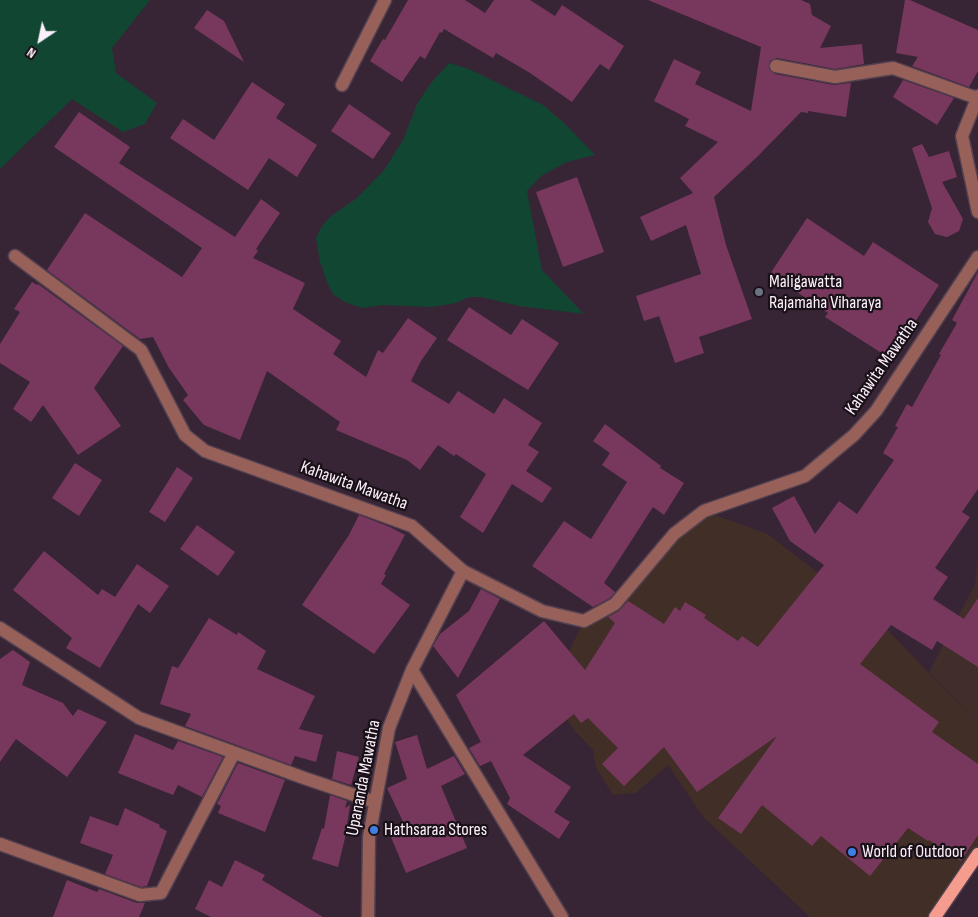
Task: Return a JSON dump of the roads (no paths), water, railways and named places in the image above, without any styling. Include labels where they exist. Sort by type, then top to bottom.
[{"type":"main road","points":[[935,917],[978,854]]},
{"type":"street","points":[[342,85],[385,0]]},
{"type":"street","points":[[776,66],[835,77],[893,68],[977,97],[962,136],[978,212]]},
{"type":"street","name":"Kahawita Mawatha","points":[[15,256],[141,350],[186,434],[205,451],[412,526],[464,571],[542,611],[584,621],[615,604],[674,534],[704,511],[805,476],[854,435],[876,411],[978,257]]},
{"type":"street","name":"Upananda Mawatha","points":[[368,917],[369,838],[389,728],[412,670],[464,571]]},
{"type":"street","points":[[0,628],[139,718],[375,802]]},
{"type":"street","points":[[412,670],[562,917]]},
{"type":"street","points":[[0,844],[140,895],[161,893],[234,753]]},
{"type":"place","name":"Maligawatta Rajamaha Viharaya","points":[[759,292]]},
{"type":"place","name":"Hathsaraa Stores","points":[[374,830]]},
{"type":"place","name":"World of Outdoor","points":[[852,852]]}]
